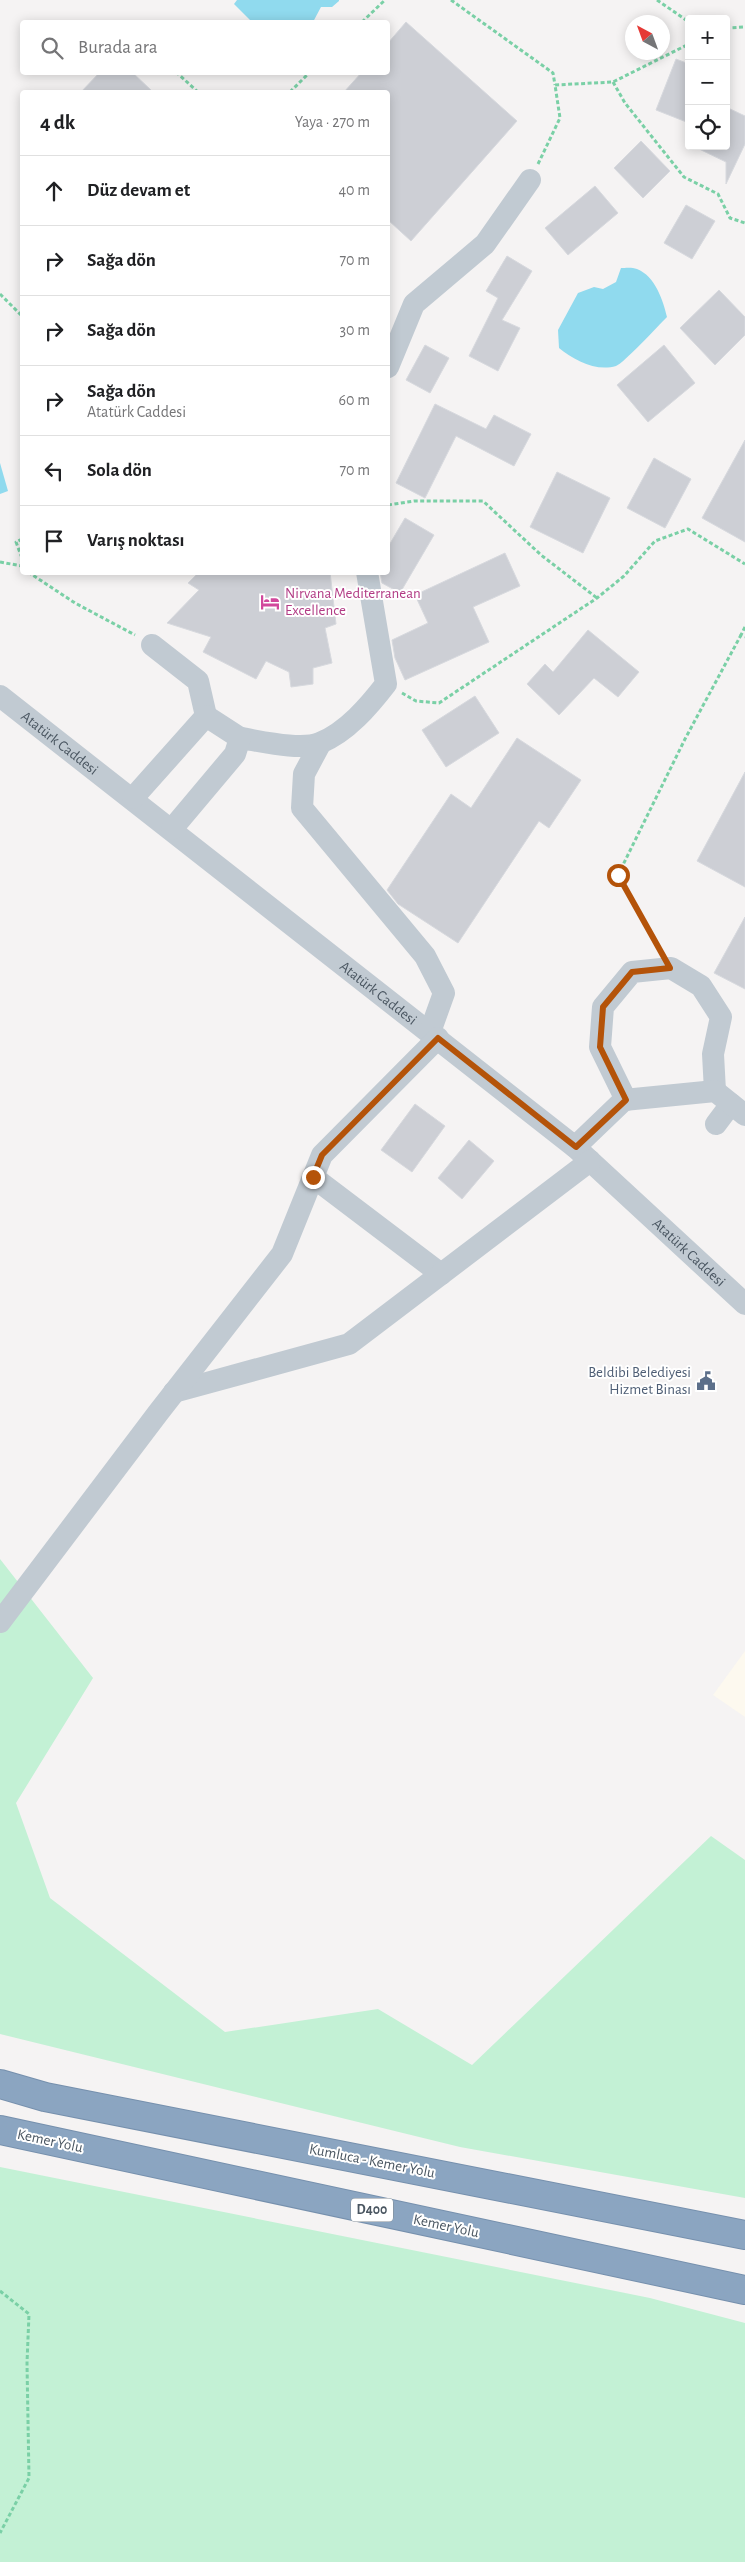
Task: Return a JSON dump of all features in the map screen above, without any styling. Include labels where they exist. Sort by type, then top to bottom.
[{"type":"highway","name":"Kumluca - Kemer Yolu","points":[[0,2084],[45,2097],[745,2235]]},
{"type":"highway","name":"Kemer Yolu","points":[[0,2130],[745,2290]]},
{"type":"street","points":[[390,362],[414,304],[485,244],[530,180]]},
{"type":"street","points":[[0,1622],[174,1392],[282,1254],[322,1155],[434,1035],[444,993],[425,956],[302,808],[304,774],[320,744],[362,714],[386,684],[368,575]]},
{"type":"street","points":[[152,645],[198,681],[206,716],[240,738],[287,746],[320,744]]},
{"type":"street","name":"Atatürk Caddesi","points":[[0,696],[172,828],[583,1154],[745,1304]]},
{"type":"street","points":[[133,798],[206,716]]},
{"type":"street","points":[[172,828],[235,754],[240,738]]},
{"type":"street","points":[[626,1100],[600,1047],[603,1007],[632,972],[670,968],[701,986],[722,1017],[713,1054],[730,1103]]},
{"type":"street","points":[[626,1100],[730,1103]]},
{"type":"street","points":[[174,1392],[349,1344],[441,1274],[583,1154],[626,1100]]},
{"type":"street","points":[[716,1124],[730,1103]]},
{"type":"street","points":[[313,1177],[441,1274]]},
{"type":"path","points":[[364,20],[385,0]]},
{"type":"path","points":[[451,0],[553,73],[560,118],[530,180]]},
{"type":"path","points":[[657,0],[685,19]]},
{"type":"path","points":[[730,28],[745,28]]},
{"type":"path","points":[[555,85],[613,82],[685,46]]},
{"type":"path","points":[[179,75],[196,90]]},
{"type":"path","points":[[292,90],[307,75]]},
{"type":"path","points":[[613,82],[625,103],[684,177],[718,194],[730,218],[745,224]]},
{"type":"path","points":[[0,294],[20,314]]},
{"type":"path","points":[[390,506],[414,501],[483,501],[541,555],[597,598]]},
{"type":"path","points":[[386,684],[416,701],[439,703],[597,598],[624,576],[655,541],[688,529],[745,564]]},
{"type":"path","points":[[20,540],[16,542],[20,553]]},
{"type":"path","points":[[0,562],[20,566]]},
{"type":"path","points":[[33,575],[75,603],[152,645]]},
{"type":"path","points":[[670,968],[618,875],[685,739],[743,636],[745,627]]},
{"type":"path","points":[[0,2291],[29,2314],[27,2363],[29,2478],[0,2533]]},
{"type":"shaded area","points":[[745,1651],[745,1717],[713,1695]]},
{"type":"green space","points":[[0,1559],[93,1678],[16,1803],[50,1898],[225,2032],[378,2009],[472,2065],[711,1836],[745,1860],[745,2198],[460,2147],[0,2034]]},
{"type":"green space","points":[[0,2167],[650,2298],[745,2323],[745,2562],[0,2562]]},
{"type":"water","points":[[237,0],[339,0],[332,7],[321,7],[314,20],[250,20],[234,4]]},
{"type":"water","points":[[621,268],[637,269],[649,277],[657,289],[667,317],[633,352],[616,366],[601,367],[586,364],[571,357],[559,348],[558,330],[578,293],[594,287],[603,289],[616,282]]},
{"type":"water","points":[[0,463],[8,491],[0,494]]},
{"type":"building","points":[[406,22],[517,121],[411,241],[390,222],[390,90],[346,90],[359,75],[390,75],[390,41]]},
{"type":"building","points":[[676,59],[685,62],[685,121],[656,110]]},
{"type":"building","points":[[97,75],[135,75],[151,90],[83,90]]},
{"type":"building","points":[[730,109],[745,116],[745,144],[726,184],[726,162],[701,150],[730,150]]},
{"type":"building","points":[[641,141],[670,171],[643,198],[614,168]]},
{"type":"building","points":[[595,186],[618,213],[568,255],[545,228]]},
{"type":"building","points":[[686,205],[715,221],[692,259],[664,243]]},
{"type":"building","points":[[507,256],[532,271],[502,320],[520,328],[498,371],[469,356],[498,298],[486,291]]},
{"type":"building","points":[[719,290],[745,317],[745,335],[715,365],[680,328]]},
{"type":"building","points":[[425,345],[449,358],[430,393],[406,380]]},
{"type":"building","points":[[664,345],[695,383],[648,422],[617,385]]},
{"type":"building","points":[[435,404],[486,429],[494,415],[531,434],[514,466],[456,436],[425,498],[396,483]]},
{"type":"building","points":[[745,440],[745,542],[702,518]]},
{"type":"building","points":[[654,458],[691,479],[665,528],[627,508]]},
{"type":"building","points":[[557,472],[610,498],[583,553],[530,527]]},
{"type":"building","points":[[405,518],[434,535],[400,593],[382,583],[381,575],[390,575],[390,544]]},
{"type":"building","points":[[505,553],[520,586],[473,607],[489,642],[405,680],[395,658],[392,640],[428,623],[415,595]]},
{"type":"building","points":[[196,575],[330,575],[336,624],[325,628],[332,663],[313,668],[313,684],[291,687],[289,672],[266,661],[256,679],[203,652],[211,637],[167,623],[199,590],[188,583]]},
{"type":"building","points":[[588,630],[639,672],[618,697],[594,678],[559,715],[527,684],[545,664],[553,672]]},
{"type":"building","points":[[475,696],[499,733],[446,767],[422,730]]},
{"type":"building","points":[[517,738],[581,780],[549,828],[539,821],[458,943],[398,904],[387,890],[451,794],[471,808]]},
{"type":"building","points":[[745,772],[745,887],[697,861]]},
{"type":"building","points":[[745,917],[745,989],[714,973]]},
{"type":"building","points":[[415,1104],[445,1126],[412,1172],[381,1150]]},
{"type":"building","points":[[469,1140],[494,1161],[462,1199],[438,1178]]},
{"type":"place","name":"Nirvana Mediterranean Excellence","points":[[270,602]]},
{"type":"place","name":"Beldibi Belediyesi Hizmet Binası","points":[[706,1381]]},
{"type":"route","points":[[313,1177],[322,1155],[438,1038],[576,1147],[626,1100],[600,1047],[603,1007],[632,972],[670,968],[618,875]]}]
